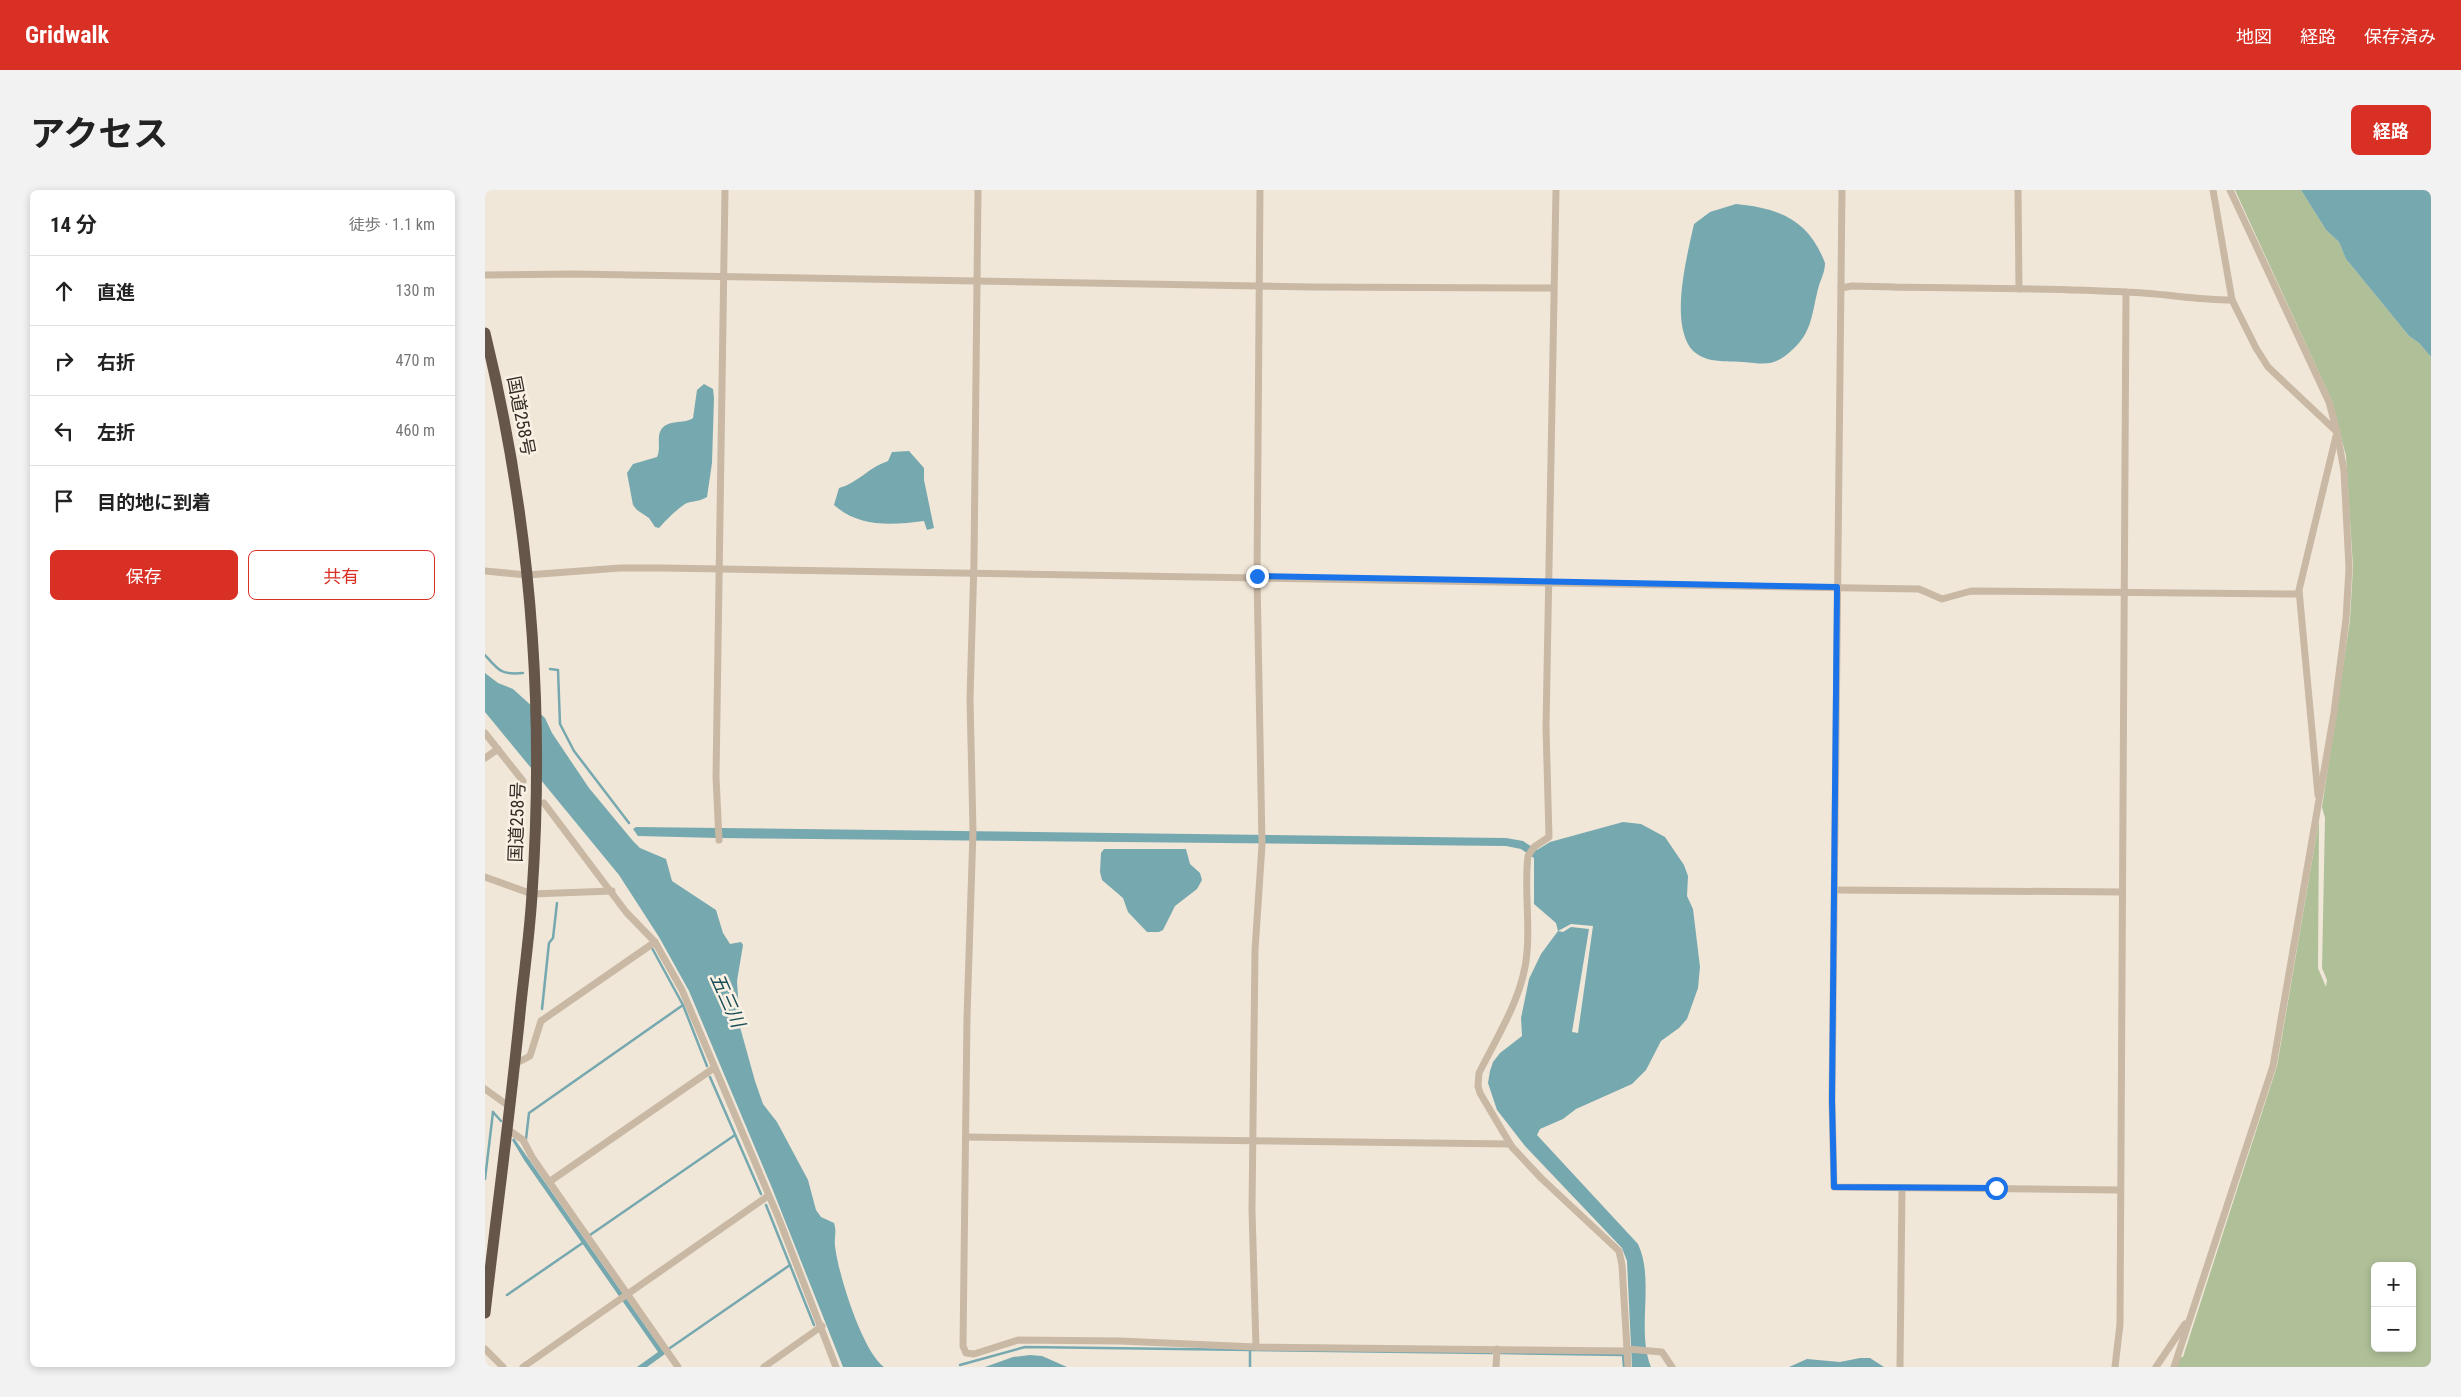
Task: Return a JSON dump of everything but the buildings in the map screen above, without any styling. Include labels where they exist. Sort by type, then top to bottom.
[{"type":"highway","name":"国道258号","points":[[485,333],[510,448],[527,575],[536,694],[536,780],[532,894],[507,1129],[489,1240],[485,1313]]},
{"type":"street","points":[[719,839],[716,777],[725,190]]},
{"type":"street","points":[[978,190],[974,573],[970,698],[973,841],[966,1137],[963,1346],[965,1353],[974,1354],[1018,1340],[1120,1341],[1256,1347],[1650,1350],[1662,1352],[1672,1367]]},
{"type":"street","points":[[1256,1347],[1252,1210],[1255,950],[1262,845],[1257,576],[1260,190]]},
{"type":"street","points":[[1556,190],[1546,727],[1549,837],[1534,847],[1528,856],[1527,953],[1523,977],[1513,1004],[1479,1073],[1478,1086],[1480,1093],[1510,1144],[1541,1178],[1619,1251],[1622,1265],[1628,1367]]},
{"type":"street","points":[[1842,190],[1832,1100],[1834,1187],[2119,1190]]},
{"type":"street","points":[[2019,190],[2019,289]]},
{"type":"street","points":[[2213,190],[2232,300],[2256,348],[2267,366],[2337,432]]},
{"type":"street","points":[[2174,1367],[2273,1066],[2334,713],[2347,602],[2349,568],[2346,502],[2337,432],[2329,402],[2231,190]]},
{"type":"street","points":[[485,275],[723,276],[1553,288]]},
{"type":"street","points":[[1841,288],[1852,286],[2126,292],[2200,300],[2232,300]]},
{"type":"street","points":[[2115,1367],[2120,1324],[2119,1190],[2126,292]]},
{"type":"street","points":[[2319,805],[2299,594],[2337,432]]},
{"type":"street","points":[[485,571],[527,575],[620,568],[1549,581],[1919,589],[1942,599],[1971,591],[2299,594]]},
{"type":"street","points":[[485,733],[523,781]]},
{"type":"street","points":[[485,758],[498,749]]},
{"type":"street","points":[[544,803],[626,912],[655,942],[682,990],[822,1326],[836,1367]]},
{"type":"street","points":[[485,877],[532,894],[612,891]]},
{"type":"street","points":[[1835,890],[2122,892]]},
{"type":"street","points":[[515,1064],[530,1056],[541,1021],[655,942]]},
{"type":"street","points":[[549,1182],[714,1068]]},
{"type":"street","points":[[485,1089],[509,1107]]},
{"type":"street","points":[[507,1129],[523,1140],[531,1157],[624,1296],[679,1367]]},
{"type":"street","points":[[966,1137],[1510,1144]]},
{"type":"street","points":[[1900,1367],[1902,1188]]},
{"type":"street","points":[[523,1367],[768,1196]]},
{"type":"street","points":[[2156,1367],[2191,1316]]},
{"type":"street","points":[[764,1367],[822,1326]]},
{"type":"street","points":[[485,1349],[503,1367]]},
{"type":"street","points":[[1497,1349],[1497,1367]]},
{"type":"green space","points":[[2235,190],[2301,190],[2326,230],[2339,242],[2346,259],[2409,336],[2419,343],[2431,357],[2431,1367],[2177,1367],[2179,1357],[2183,1357],[2277,1066],[2319,820],[2318,968],[2326,987],[2327,980],[2322,968],[2325,818],[2322,807],[2350,620],[2353,567],[2346,456],[2332,401]]},
{"type":"water","points":[[2301,190],[2431,190],[2431,357],[2419,343],[2409,336],[2346,259],[2339,242],[2326,230]]},
{"type":"water","points":[[1736,204],[1766,209],[1791,219],[1810,236],[1825,263],[1810,322],[1804,337],[1786,355],[1774,362],[1757,363],[1708,359],[1693,351],[1684,334],[1681,294],[1694,224],[1710,212]]},
{"type":"water","points":[[704,384],[713,389],[714,398],[712,463],[707,497],[687,503],[672,514],[659,528],[655,527],[649,518],[633,505],[627,473],[633,464],[657,457],[659,435],[666,425],[693,418],[697,390]]},
{"type":"water","points":[[909,451],[924,468],[924,480],[934,528],[927,530],[924,521],[888,524],[865,521],[855,518],[834,505],[839,488],[852,483],[875,467],[888,461],[892,452]]},
{"type":"water","name":"五三川","points":[[485,673],[498,683],[513,689],[545,718],[552,733],[589,788],[633,841],[640,848],[666,859],[672,881],[716,910],[723,933],[730,944],[741,942],[743,945],[737,981],[740,1027],[755,1081],[763,1104],[777,1122],[808,1180],[816,1210],[821,1217],[834,1223],[837,1258],[852,1311],[867,1345],[884,1367],[843,1367],[772,1188],[689,991],[659,937],[619,875],[485,712]]},
{"type":"water","points":[[1623,822],[1641,824],[1665,837],[1684,865],[1688,876],[1687,896],[1693,909],[1700,967],[1698,988],[1687,1019],[1679,1028],[1661,1041],[1646,1070],[1632,1084],[1576,1109],[1563,1119],[1540,1129],[1537,1135],[1638,1244],[1643,1258],[1645,1273],[1645,1337],[1651,1367],[1632,1367],[1627,1261],[1622,1248],[1525,1146],[1497,1110],[1488,1083],[1493,1062],[1500,1053],[1522,1036],[1521,1018],[1529,979],[1541,954],[1558,931],[1556,923],[1534,904],[1534,858],[1521,849],[1506,846],[718,838],[638,836],[633,829],[636,827],[1506,838],[1523,841],[1537,850],[1550,842]]},
{"type":"water","points":[[1104,849],[1186,849],[1190,864],[1200,873],[1202,880],[1197,889],[1175,906],[1163,930],[1147,932],[1128,912],[1123,898],[1102,880],[1100,872],[1101,853]]},
{"type":"water","points":[[514,1138],[665,1354],[647,1367],[637,1367],[658,1352],[524,1160],[512,1140]]},
{"type":"water","points":[[1042,1356],[1067,1367],[985,1367],[1013,1357]]},
{"type":"water","points":[[1870,1358],[1884,1367],[1789,1367],[1807,1359],[1840,1362]]},
{"type":"pier","points":[[1571,924],[1593,926],[1578,1033],[1572,1032],[1589,929],[1571,927],[1563,932],[1558,931]]},
{"type":"waterway","points":[[485,655],[501,671],[523,673]]},
{"type":"waterway","points":[[550,669],[558,670],[560,724],[574,751],[629,823]]},
{"type":"waterway","points":[[542,1009],[549,943],[553,938],[557,903]]},
{"type":"waterway","points":[[652,948],[683,1005],[707,1066]]},
{"type":"waterway","points":[[526,1139],[529,1113],[683,1005]]},
{"type":"waterway","points":[[710,1077],[761,1194]]},
{"type":"waterway","points":[[493,1112],[501,1121]]},
{"type":"waterway","points":[[485,1179],[493,1112]]},
{"type":"waterway","points":[[590,1235],[735,1135]]},
{"type":"waterway","points":[[766,1205],[814,1325]]},
{"type":"waterway","points":[[507,1295],[584,1242]]},
{"type":"waterway","points":[[670,1348],[790,1265]]},
{"type":"waterway","points":[[960,1365],[1025,1347],[1492,1353]]},
{"type":"waterway","points":[[1250,1350],[1250,1367]]},
{"type":"waterway","points":[[1501,1353],[1623,1355],[1624,1367]]},
{"type":"route","points":[[1257,576],[1837,587],[1832,1100],[1834,1187],[1996,1188]]}]
